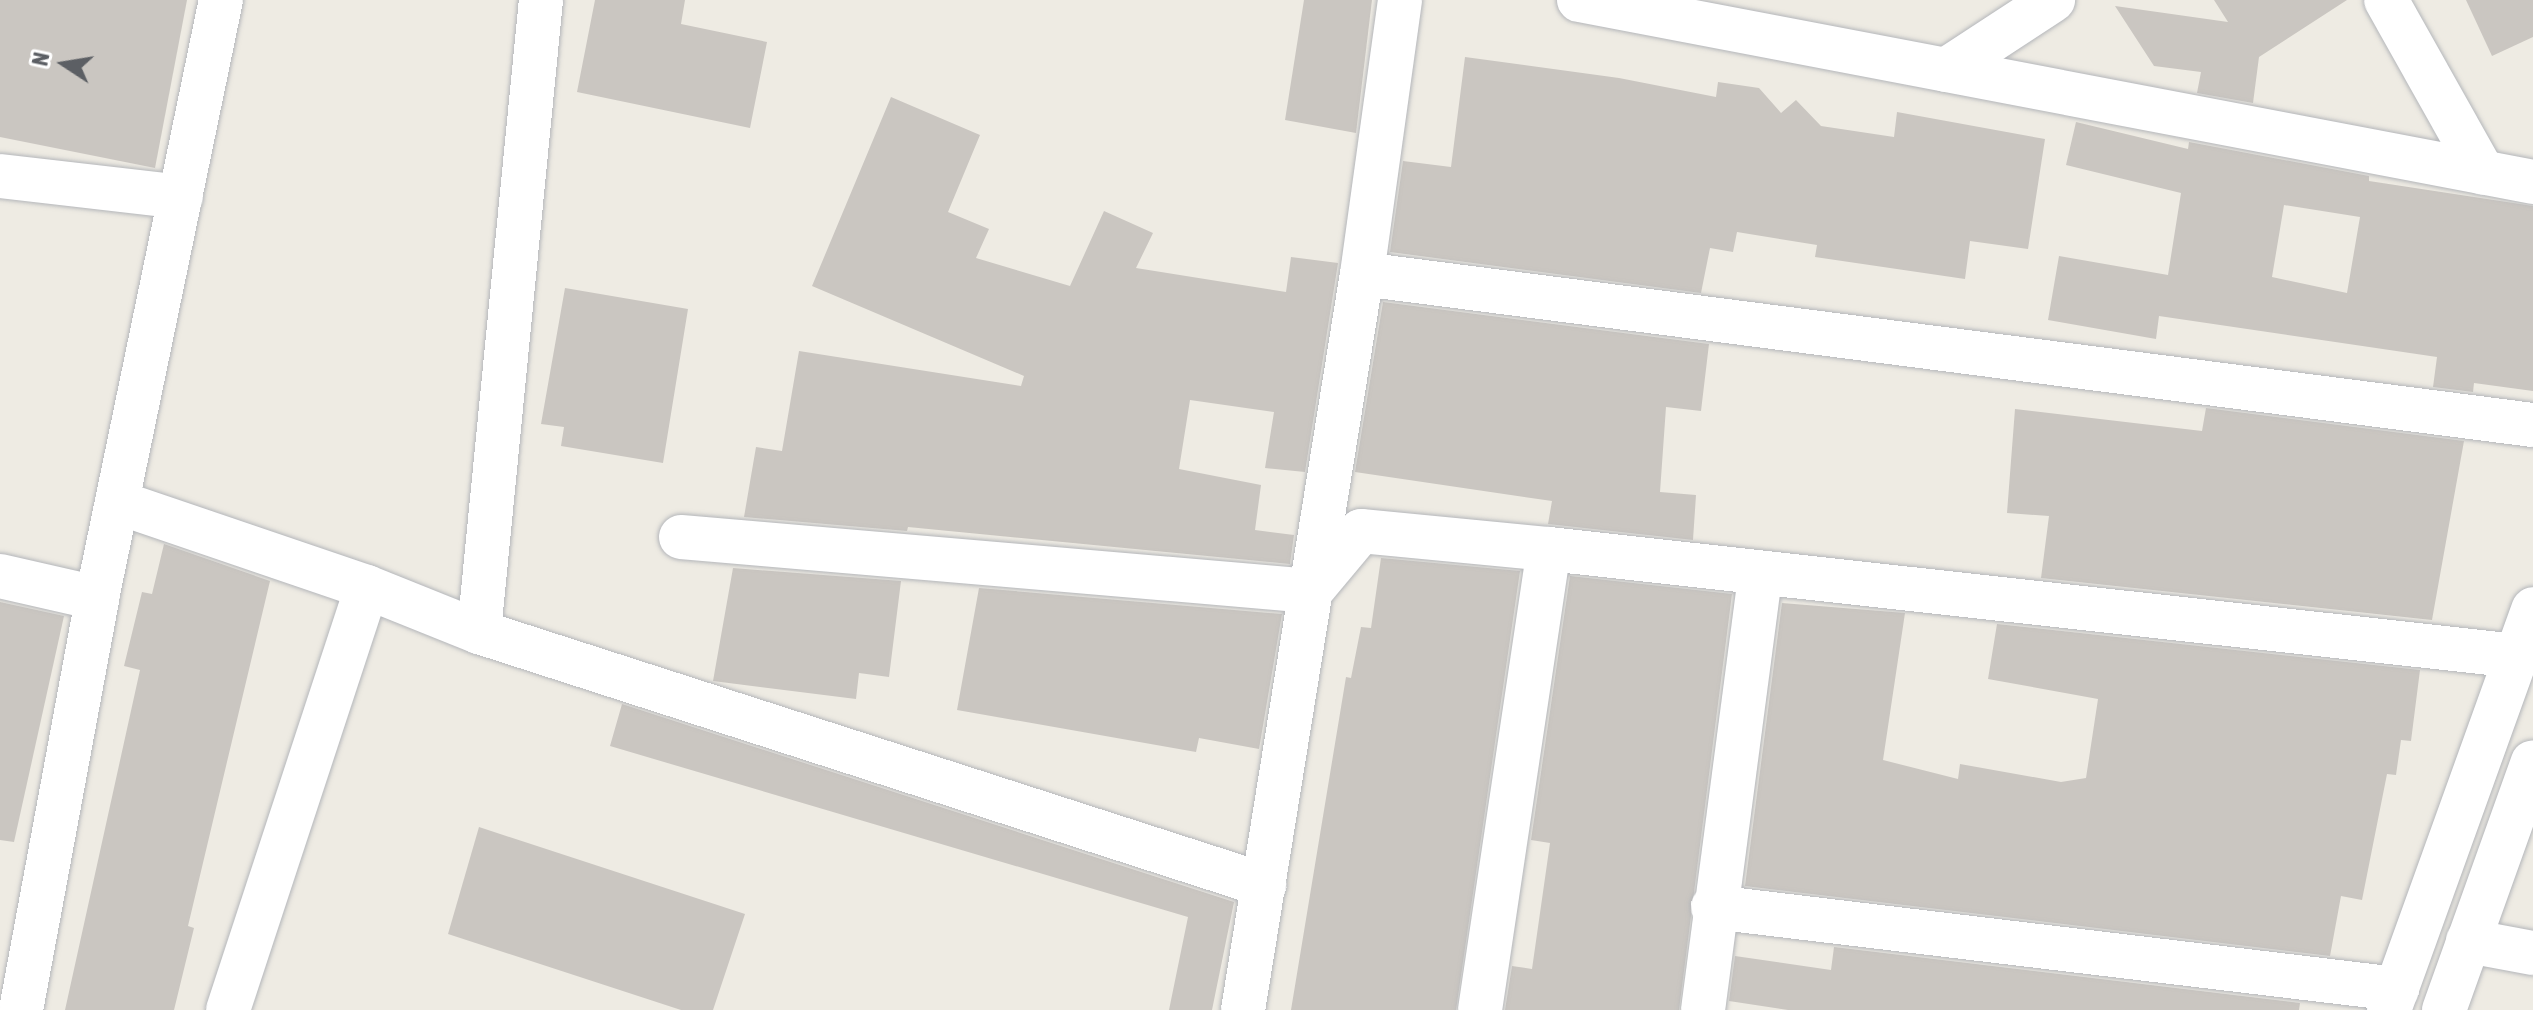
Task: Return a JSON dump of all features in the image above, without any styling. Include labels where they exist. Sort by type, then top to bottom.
[{"type":"street","points":[[21,1010],[97,598],[221,0]]},
{"type":"street","points":[[479,632],[541,0]]},
{"type":"street","points":[[1243,1010],[1362,274],[1400,0]]},
{"type":"street","points":[[1579,0],[1628,4],[1946,70],[2533,182]]},
{"type":"street","points":[[1946,70],[2053,0]]},
{"type":"street","points":[[2386,0],[2483,173]]},
{"type":"street","points":[[0,176],[181,197]]},
{"type":"street","points":[[1362,274],[2533,425]]},
{"type":"street","points":[[117,502],[367,587],[479,632],[1264,885]]},
{"type":"street","points":[[1311,591],[1361,531],[2517,656]]},
{"type":"street","points":[[681,537],[1311,591]]},
{"type":"street","points":[[1480,1010],[1549,549]]},
{"type":"street","points":[[1703,1010],[1713,907],[1760,575]]},
{"type":"street","points":[[0,576],[97,598]]},
{"type":"street","points":[[228,1010],[367,587]]},
{"type":"street","points":[[1713,907],[2393,999],[2533,609]]},
{"type":"street","points":[[2444,1010],[2533,762]]},
{"type":"street","points":[[2468,941],[2533,953]]},
{"type":"building","points":[[0,0],[187,0],[155,168],[0,137]]},
{"type":"building","points":[[595,0],[685,0],[681,24],[767,42],[750,128],[577,92]]},
{"type":"building","points":[[1304,0],[1372,0],[1356,133],[1285,120]]},
{"type":"building","points":[[2214,0],[2347,0],[2259,57],[2253,103],[2197,93],[2201,72],[2154,66],[2115,6],[2228,22]]},
{"type":"building","points":[[2466,0],[2533,0],[2533,37],[2492,56]]},
{"type":"building","points":[[1465,57],[1619,78],[1716,97],[1718,82],[1759,88],[1781,113],[1796,100],[1821,126],[1894,137],[1897,112],[2045,139],[2028,249],[1970,241],[1965,279],[1815,257],[1817,245],[1737,232],[1733,252],[1710,248],[1701,293],[1390,252],[1403,161],[1451,167]]},
{"type":"building","points":[[891,97],[980,135],[948,212],[989,229],[976,258],[1070,286],[1104,211],[1153,233],[1136,268],[1286,292],[1291,257],[1338,263],[1305,472],[1265,468],[1274,412],[1190,400],[1179,469],[1261,485],[1255,530],[1294,535],[1290,564],[908,527],[907,531],[744,517],[756,447],[782,451],[799,351],[1021,386],[1024,376],[812,286]]},
{"type":"building","points":[[2076,122],[2188,149],[2189,142],[2369,176],[2369,181],[2533,206],[2533,391],[2474,383],[2473,392],[2433,387],[2437,357],[2159,316],[2156,339],[2048,320],[2059,256],[2168,275],[2181,193],[2066,165]],"holes":[[[2284,205],[2360,217],[2347,293],[2272,277]]]},
{"type":"building","points":[[565,288],[688,309],[663,463],[561,446],[564,427],[541,424]]},
{"type":"building","points":[[1383,302],[1709,344],[1701,411],[1666,407],[1660,492],[1696,495],[1693,540],[1548,524],[1552,501],[1355,472]]},
{"type":"building","points":[[2206,408],[2464,441],[2432,620],[2041,578],[2049,516],[2007,513],[2015,409],[2202,431]]},
{"type":"building","points":[[164,544],[270,581],[188,926],[194,928],[174,1010],[65,1010],[140,670],[124,666],[142,592],[152,594]]},
{"type":"building","points":[[1381,558],[1520,571],[1456,1010],[1291,1010],[1346,677],[1351,678],[1361,627],[1371,628]]},
{"type":"building","points":[[733,568],[901,581],[889,677],[859,673],[856,699],[713,681]]},
{"type":"building","points":[[1570,576],[1732,594],[1679,1010],[1505,1010],[1512,966],[1532,969],[1550,843],[1531,840]]},
{"type":"building","points":[[979,588],[1282,614],[1259,749],[1199,738],[1196,752],[957,710]]},
{"type":"building","points":[[0,602],[64,616],[14,842],[0,840]]},
{"type":"building","points":[[1782,603],[1905,613],[1883,760],[1958,779],[1960,764],[2061,782],[2086,778],[2098,699],[1988,679],[1997,624],[2420,670],[2411,741],[2401,740],[2396,775],[2387,774],[2362,900],[2341,896],[2330,956],[1745,886]]},
{"type":"building","points":[[622,704],[1234,902],[1212,1010],[1169,1010],[1188,917],[610,746]]},
{"type":"building","points":[[479,827],[745,914],[713,1010],[681,1010],[448,934]]},
{"type":"building","points":[[1834,947],[2300,1003],[2299,1010],[1788,1010],[1729,1001],[1735,956],[1831,970]]}]
